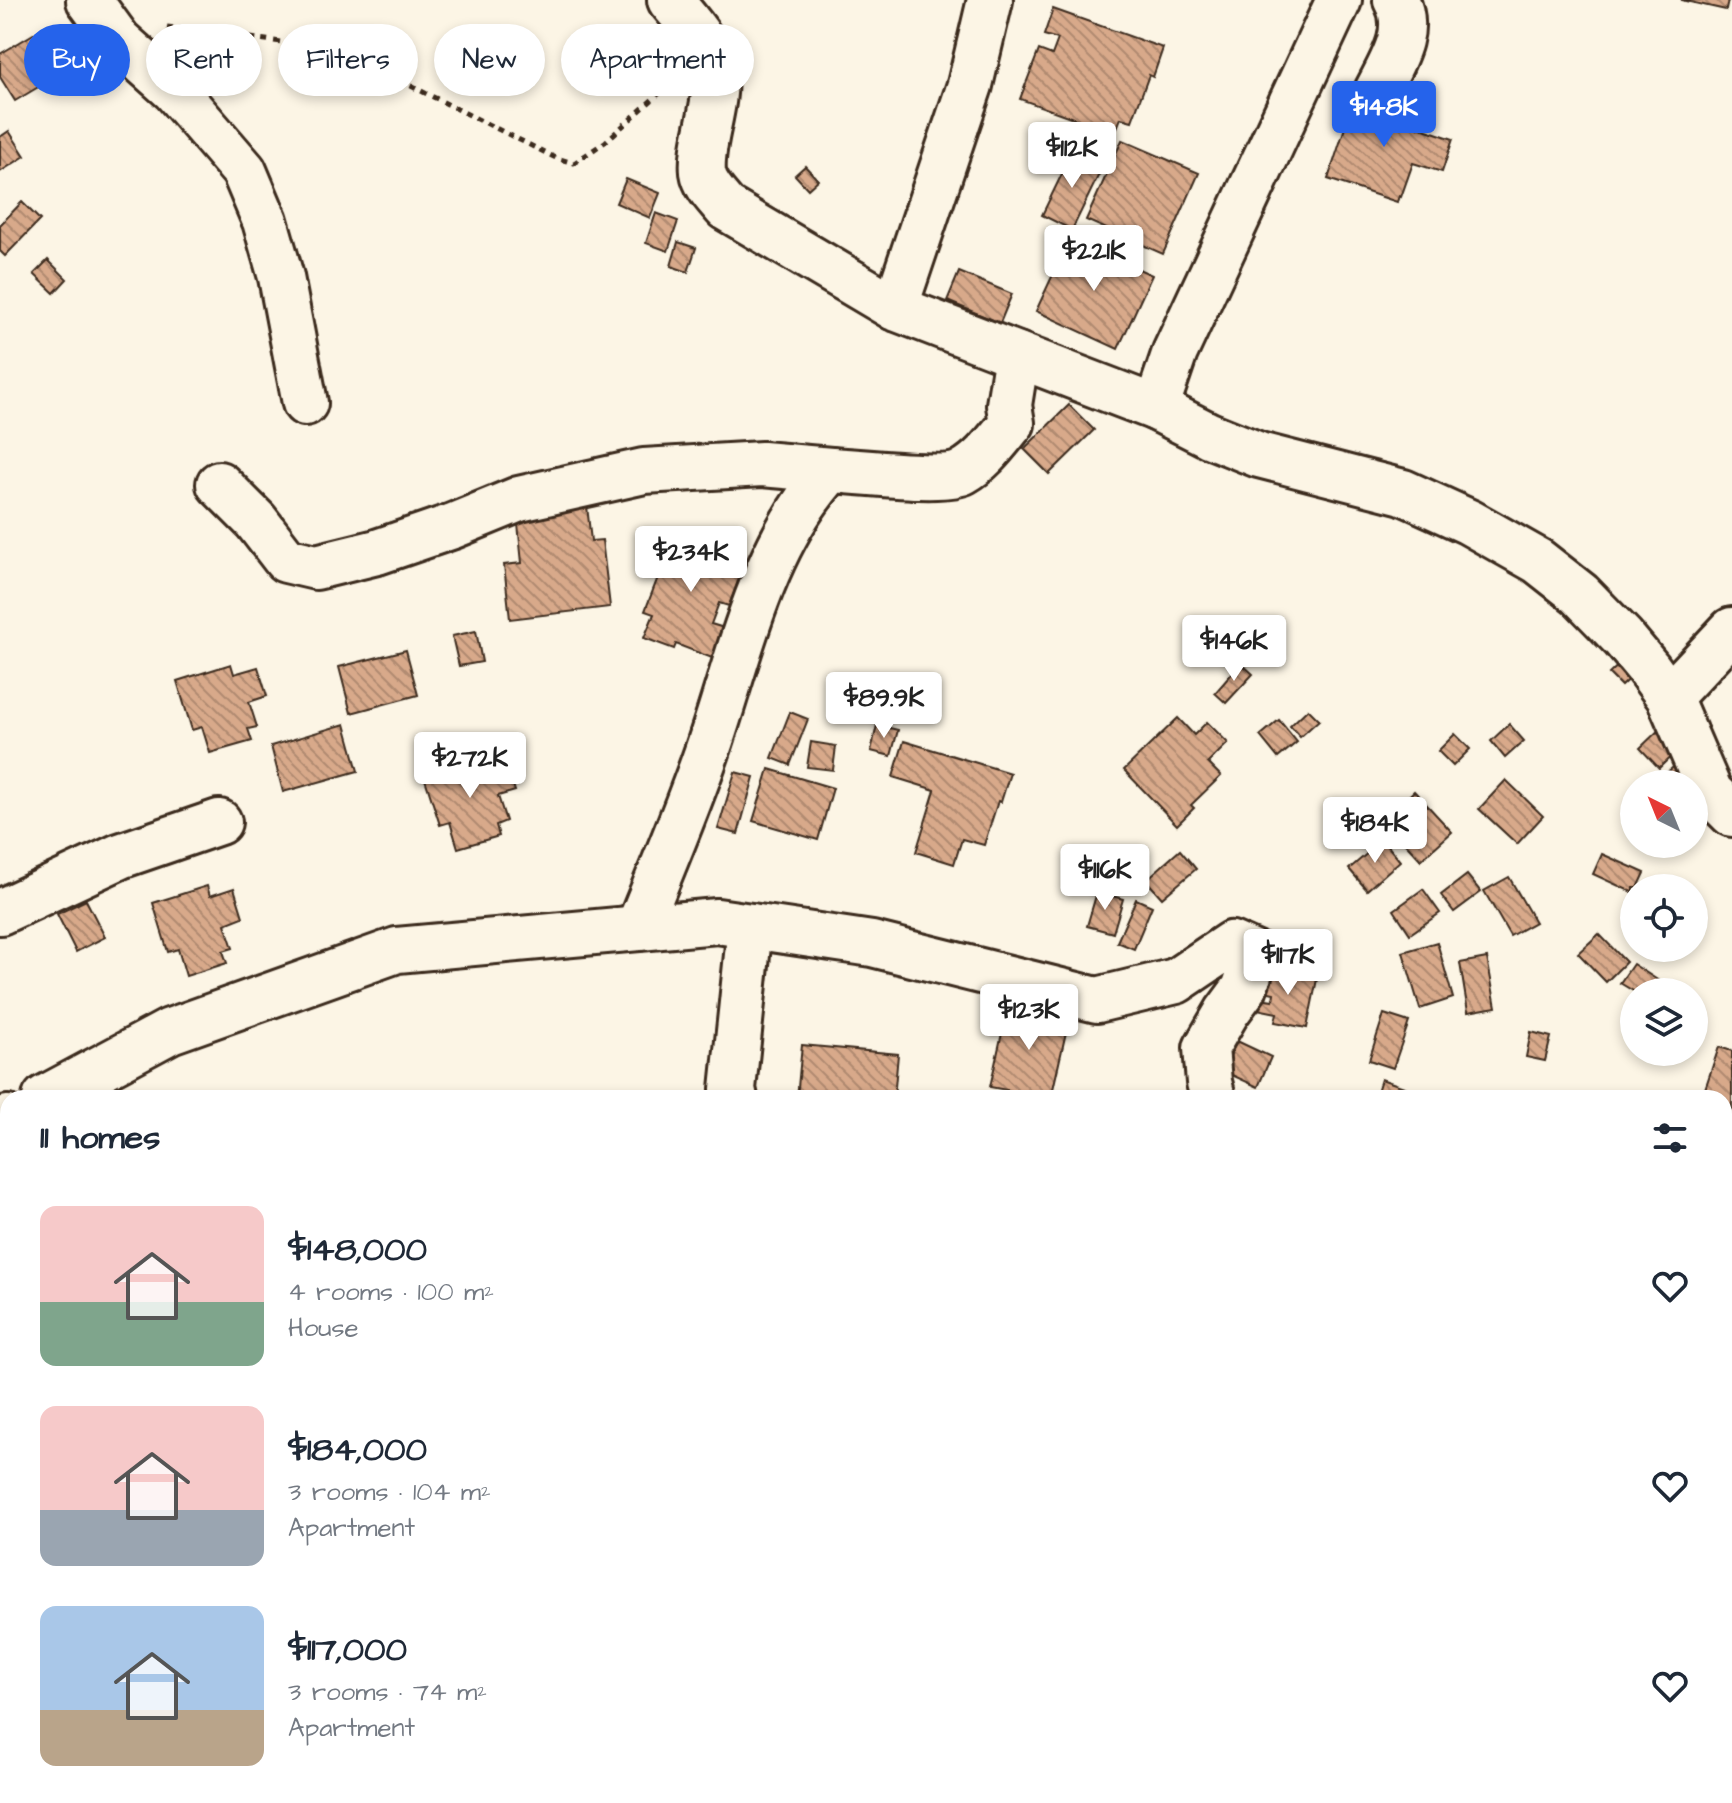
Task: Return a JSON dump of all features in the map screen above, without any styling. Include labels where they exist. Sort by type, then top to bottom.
[{"type":"street","points":[[89,0],[119,41],[174,90],[244,171],[265,221],[281,277],[305,403]]},
{"type":"street","points":[[670,0],[690,24]]},
{"type":"street","points":[[895,308],[970,85],[990,0]]},
{"type":"street","points":[[1156,408],[1175,352],[1339,0]]},
{"type":"street","points":[[1377,91],[1396,52],[1404,23],[1396,0]]},
{"type":"street","points":[[713,96],[703,173],[710,190],[726,208],[895,308],[1156,408],[1209,435],[1259,455],[1403,492],[1469,522],[1538,561],[1580,594],[1623,638],[1669,697],[1710,792],[1732,814]]},
{"type":"street","points":[[219,484],[256,521],[286,560],[316,567],[377,552],[519,499],[644,471],[762,464],[936,477],[960,475],[984,457],[1012,423],[1009,405],[1017,355]]},
{"type":"street","points":[[638,928],[708,749],[761,586],[809,494],[831,470]]},
{"type":"street","points":[[1669,697],[1732,630]]},
{"type":"street","points":[[0,912],[120,856],[219,822]]},
{"type":"street","points":[[60,1090],[170,1031],[397,950],[717,921],[872,944],[1097,1000],[1176,981],[1231,944],[1256,955],[1244,989],[1206,1048],[1211,1090]]},
{"type":"street","points":[[733,1090],[750,926]]},
{"type":"path","points":[[262,39],[354,62],[411,86],[556,158],[574,163],[605,142],[655,96]]},
{"type":"building","points":[[1681,0],[1728,0],[1726,10]]},
{"type":"building","points":[[1053,9],[1163,48],[1132,121],[1121,118],[1115,133],[1020,99],[1039,50],[1052,55],[1058,39],[1044,35]]},
{"type":"building","points":[[24,40],[24,96],[15,101],[0,77],[0,54]]},
{"type":"building","points":[[1357,91],[1408,108],[1403,122],[1453,139],[1442,172],[1413,163],[1397,202],[1328,179]]},
{"type":"building","points":[[9,131],[25,156],[0,172],[0,137]]},
{"type":"building","points":[[1122,140],[1199,173],[1163,254],[1086,220]]},
{"type":"building","points":[[1073,151],[1103,166],[1072,230],[1042,215]]},
{"type":"building","points":[[805,166],[818,180],[808,189],[795,175]]},
{"type":"building","points":[[626,179],[660,193],[650,218],[616,203]]},
{"type":"building","points":[[22,202],[40,220],[5,256],[0,251],[0,225]]},
{"type":"building","points":[[656,213],[678,221],[668,251],[646,243]]},
{"type":"building","points":[[1070,238],[1152,275],[1118,349],[1036,311]]},
{"type":"building","points":[[678,242],[696,248],[688,272],[671,266]]},
{"type":"building","points":[[48,260],[67,279],[54,293],[34,274]]},
{"type":"building","points":[[959,272],[1012,294],[1000,323],[947,301]]},
{"type":"building","points":[[1069,405],[1094,430],[1049,474],[1024,449]]},
{"type":"building","points":[[587,506],[591,541],[602,540],[610,607],[510,619],[504,565],[522,563],[517,514]]},
{"type":"building","points":[[677,528],[729,548],[724,561],[743,568],[729,606],[719,603],[711,624],[724,628],[712,658],[676,644],[674,649],[644,638],[654,614],[645,611]]},
{"type":"building","points":[[476,631],[482,662],[459,666],[452,636]]},
{"type":"building","points":[[406,650],[418,695],[351,713],[339,667]]},
{"type":"building","points":[[1625,659],[1637,671],[1621,686],[1609,674]]},
{"type":"building","points":[[1241,663],[1253,674],[1226,703],[1215,693]]},
{"type":"building","points":[[231,664],[234,674],[258,667],[267,696],[249,702],[257,727],[248,729],[252,741],[210,753],[202,727],[192,730],[177,681]]},
{"type":"building","points":[[1308,709],[1319,720],[1300,737],[1290,726]]},
{"type":"building","points":[[790,712],[808,719],[790,765],[772,758]]},
{"type":"building","points":[[1178,718],[1194,735],[1207,722],[1228,743],[1208,763],[1221,776],[1191,805],[1194,808],[1177,825],[1124,770]]},
{"type":"building","points":[[1279,720],[1297,742],[1278,758],[1260,736]]},
{"type":"building","points":[[345,724],[358,771],[283,792],[271,746]]},
{"type":"building","points":[[1509,724],[1524,741],[1505,758],[1491,741]]},
{"type":"building","points":[[877,725],[898,730],[891,756],[871,751]]},
{"type":"building","points":[[1664,725],[1683,745],[1659,768],[1640,748]]},
{"type":"building","points":[[1455,734],[1470,749],[1453,766],[1438,751]]},
{"type":"building","points":[[904,741],[1010,773],[984,845],[962,839],[954,864],[916,852],[935,790],[893,777]]},
{"type":"building","points":[[811,742],[836,746],[833,770],[807,767]]},
{"type":"building","points":[[1687,755],[1691,770],[1670,770]]},
{"type":"building","points":[[479,759],[482,769],[506,762],[515,791],[498,796],[506,821],[496,825],[499,836],[458,848],[450,822],[440,825],[424,776]]},
{"type":"building","points":[[769,769],[833,788],[818,840],[753,821]]},
{"type":"building","points":[[735,772],[754,777],[738,834],[718,829]]},
{"type":"building","points":[[1506,780],[1543,816],[1517,844],[1479,809]]},
{"type":"building","points":[[1414,791],[1452,832],[1421,860],[1384,820]]},
{"type":"building","points":[[1383,840],[1400,861],[1367,890],[1349,869]]},
{"type":"building","points":[[1180,850],[1196,869],[1162,898],[1146,880]]},
{"type":"building","points":[[1602,854],[1645,873],[1620,874],[1620,887],[1593,874]]},
{"type":"building","points":[[1467,875],[1481,892],[1454,912],[1441,895]]},
{"type":"building","points":[[1509,877],[1535,922],[1510,936],[1484,891]]},
{"type":"building","points":[[207,886],[210,896],[234,888],[243,917],[225,924],[233,948],[223,951],[227,963],[186,976],[178,949],[168,952],[153,903]]},
{"type":"building","points":[[1423,889],[1440,913],[1410,934],[1394,910]]},
{"type":"building","points":[[1097,892],[1123,899],[1113,933],[1087,926]]},
{"type":"building","points":[[1136,899],[1152,906],[1134,949],[1117,942]]},
{"type":"building","points":[[86,900],[105,937],[76,952],[57,914]]},
{"type":"building","points":[[1599,934],[1620,956],[1620,962],[1626,962],[1606,982],[1578,953]]},
{"type":"building","points":[[1437,942],[1453,998],[1420,1009],[1403,952]]},
{"type":"building","points":[[1487,958],[1496,1007],[1468,1012],[1460,963]]},
{"type":"building","points":[[1633,964],[1654,978],[1623,978]]},
{"type":"building","points":[[1263,969],[1317,979],[1307,1028],[1275,1022],[1277,1013],[1257,1009],[1259,998],[1273,1000],[1274,993],[1259,990]]},
{"type":"building","points":[[1008,1006],[1069,1019],[1053,1090],[990,1087]]},
{"type":"building","points":[[1384,1014],[1409,1022],[1393,1068],[1369,1060]]},
{"type":"building","points":[[1531,1032],[1551,1037],[1545,1061],[1526,1057]]},
{"type":"building","points":[[1237,1041],[1271,1057],[1258,1087],[1223,1071]]},
{"type":"building","points":[[802,1045],[898,1054],[895,1090],[798,1090]]},
{"type":"building","points":[[1719,1047],[1732,1051],[1732,1090],[1705,1090]]},
{"type":"building","points":[[1381,1079],[1413,1090],[1378,1090]]}]
